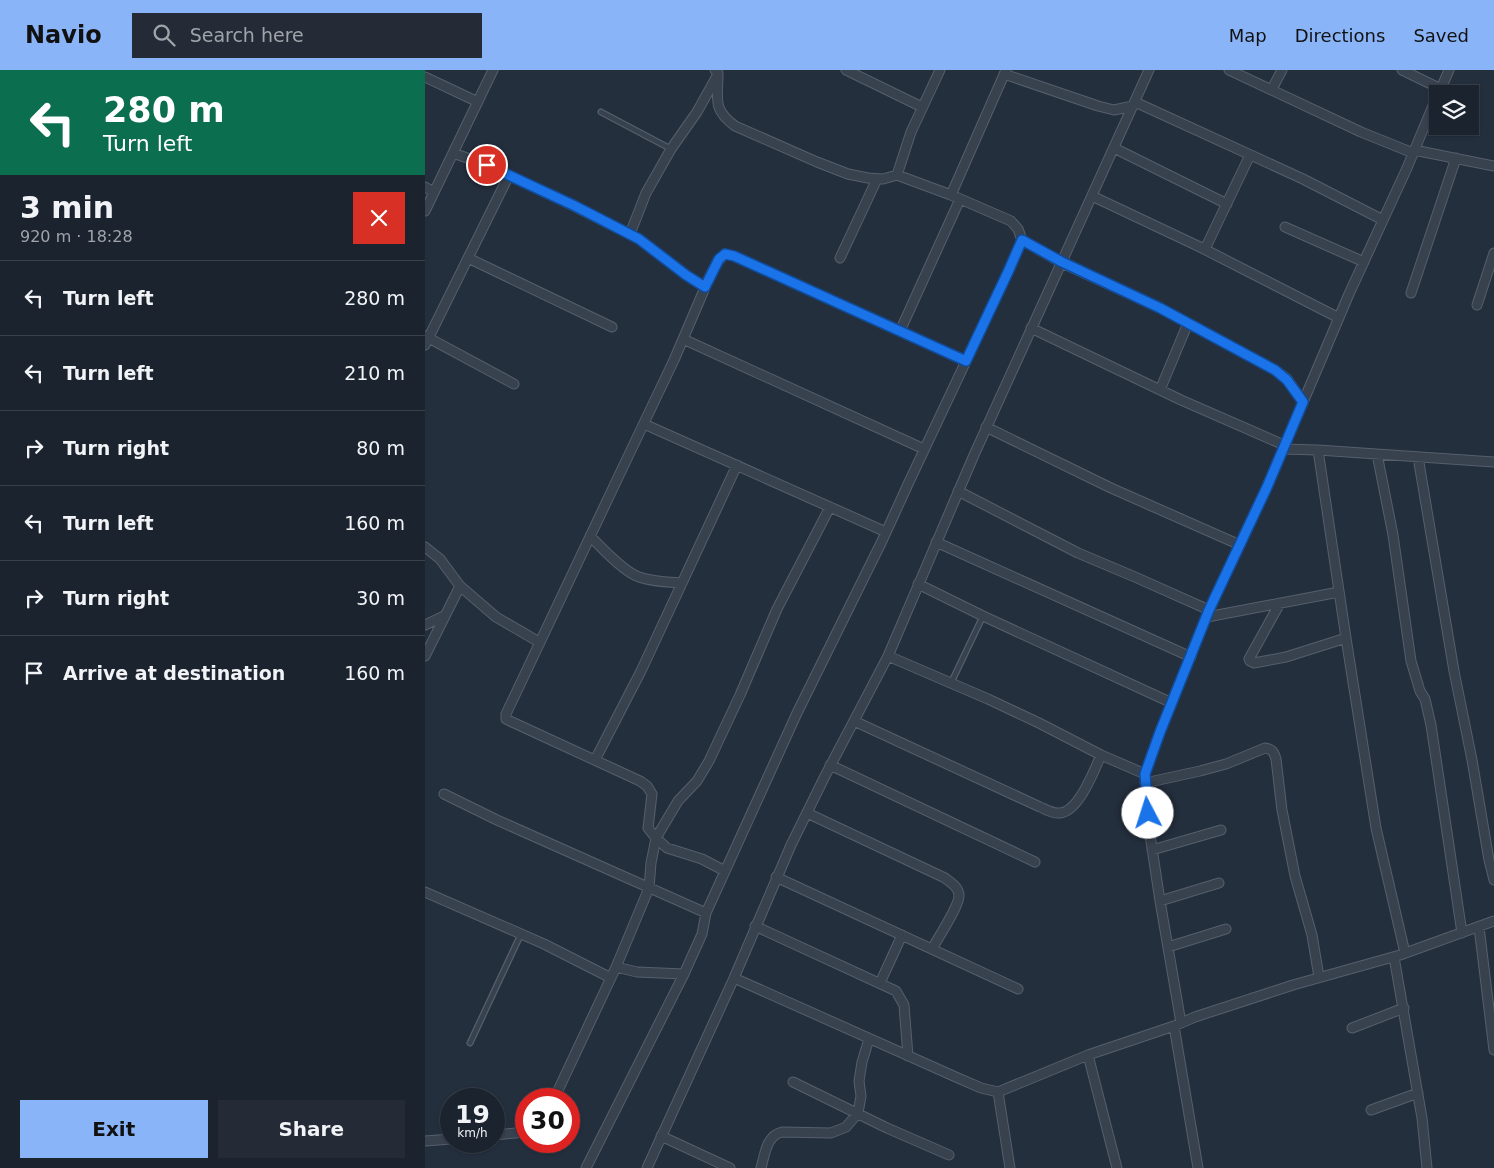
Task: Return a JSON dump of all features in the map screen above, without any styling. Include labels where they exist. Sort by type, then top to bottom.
[{"type":"street","points":[[425,211],[493,70]]},
{"type":"street","points":[[846,70],[922,107]]},
{"type":"street","points":[[897,175],[911,132],[940,70]]},
{"type":"street","points":[[647,1168],[734,978],[776,876],[888,656],[986,427],[1149,70]]},
{"type":"street","points":[[1229,70],[1361,132],[1414,152],[1494,166]]},
{"type":"street","points":[[1271,89],[1281,70]]},
{"type":"street","points":[[1402,70],[1429,87]]},
{"type":"street","points":[[1442,85],[1449,70]]},
{"type":"street","points":[[630,234],[646,193],[671,149],[697,112],[716,72]]},
{"type":"street","points":[[716,72],[718,108],[724,118],[735,126],[848,174],[877,179],[897,175],[956,197],[1011,221],[1018,229],[1022,240],[1062,262],[1160,308],[1275,370],[1287,380],[1303,402]]},
{"type":"street","points":[[900,332],[1005,72],[1114,110],[1134,104],[1303,179],[1383,220]]},
{"type":"street","points":[[425,77],[478,102]]},
{"type":"street","points":[[1198,1168],[1152,850],[1145,774],[1208,614],[1284,447],[1429,117]]},
{"type":"street","points":[[1114,148],[1227,204]]},
{"type":"street","points":[[453,154],[487,165],[630,234],[705,287]]},
{"type":"street","points":[[1205,249],[1250,155]]},
{"type":"street","points":[[1411,293],[1456,158]]},
{"type":"street","points":[[509,175],[426,340],[514,384]]},
{"type":"street","points":[[840,258],[877,179]]},
{"type":"street","points":[[425,187],[434,192]]},
{"type":"street","points":[[1092,196],[1205,249],[1339,318]]},
{"type":"street","points":[[1285,227],[1364,262]]},
{"type":"street","points":[[586,1168],[684,974],[702,934],[706,913],[797,712],[887,532],[1022,240]]},
{"type":"street","points":[[1477,305],[1494,253]]},
{"type":"street","points":[[725,871],[702,859],[667,848],[656,838],[648,828],[652,794],[647,786],[640,781],[506,719],[506,714],[539,642],[644,424],[705,287],[719,259],[725,254],[734,256],[966,361]]},
{"type":"street","points":[[468,258],[612,326]]},
{"type":"street","points":[[1160,390],[1188,323]]},
{"type":"street","points":[[1031,328],[1284,447],[1494,462]]},
{"type":"street","points":[[683,339],[924,449]]},
{"type":"street","points":[[644,424],[887,532]]},
{"type":"street","points":[[986,427],[1111,488],[1240,545]]},
{"type":"street","points":[[1318,450],[1345,638],[1376,828],[1405,953]]},
{"type":"street","points":[[1377,454],[1393,535],[1411,660],[1419,691],[1425,699],[1431,725],[1462,933]]},
{"type":"street","points":[[1418,457],[1453,671],[1472,760],[1494,880]]},
{"type":"street","points":[[595,760],[641,671],[737,465]]},
{"type":"street","points":[[958,490],[1078,553],[1208,614],[1339,592]]},
{"type":"street","points":[[559,1088],[617,967],[649,888],[656,838],[678,802],[697,781],[709,762],[777,609],[830,507]]},
{"type":"street","points":[[591,536],[605,551],[637,576],[655,581],[682,583]]},
{"type":"street","points":[[936,542],[1191,657]]},
{"type":"street","points":[[425,547],[440,559],[460,586],[496,617],[539,642]]},
{"type":"street","points":[[918,584],[1172,703]]},
{"type":"street","points":[[425,656],[460,586]]},
{"type":"street","points":[[1280,603],[1266,626],[1249,659],[1250,661],[1254,663],[1286,658],[1345,638]]},
{"type":"street","points":[[425,625],[444,616]]},
{"type":"street","points":[[888,656],[1039,723],[1101,755],[1145,774]]},
{"type":"street","points":[[854,721],[1040,808],[1059,814],[1071,810],[1079,799],[1101,755]]},
{"type":"street","points":[[1145,784],[1226,764],[1265,748],[1271,749],[1276,759],[1295,876],[1312,935],[1319,977]]},
{"type":"street","points":[[831,765],[1035,862]]},
{"type":"street","points":[[443,794],[706,913]]},
{"type":"street","points":[[807,813],[945,878],[956,887],[959,895],[957,904],[932,949]]},
{"type":"street","points":[[1152,850],[1221,830]]},
{"type":"street","points":[[776,876],[1018,989]]},
{"type":"street","points":[[1159,901],[1219,883]]},
{"type":"street","points":[[425,892],[544,944],[611,978]]},
{"type":"street","points":[[734,978],[981,1088],[998,1092],[1088,1055],[1204,1014],[1319,977],[1394,957],[1494,921]]},
{"type":"street","points":[[755,926],[896,991],[904,1005],[908,1056]]},
{"type":"street","points":[[1479,927],[1494,1049]]},
{"type":"street","points":[[1167,947],[1226,929]]},
{"type":"street","points":[[879,983],[902,935]]},
{"type":"street","points":[[1394,957],[1418,1093],[1427,1168]]},
{"type":"street","points":[[617,967],[637,972],[684,974]]},
{"type":"street","points":[[1352,1028],[1404,1008]]},
{"type":"street","points":[[761,1168],[766,1149],[772,1137],[777,1133],[831,1133],[847,1127],[858,1113],[861,1096],[859,1080],[861,1062],[869,1039]]},
{"type":"street","points":[[1088,1055],[1117,1168]]},
{"type":"street","points":[[793,1082],[949,1155]]},
{"type":"street","points":[[998,1092],[1009,1168]]},
{"type":"street","points":[[1371,1110],[1418,1093]]},
{"type":"street","points":[[661,1136],[730,1168]]},
{"type":"street","points":[[425,1141],[440,1140]]},
{"type":"lane","points":[[601,112],[671,149]]},
{"type":"lane","points":[[951,683],[983,616]]},
{"type":"lane","points":[[470,1044],[521,934]]},
{"type":"route","points":[[487,165],[575,206],[639,239],[705,287],[719,259],[725,254],[734,256],[966,361],[1022,240],[1062,262],[1160,308],[1275,370],[1287,380],[1303,402],[1267,487],[1209,610],[1160,732],[1145,774],[1148,813]]}]
